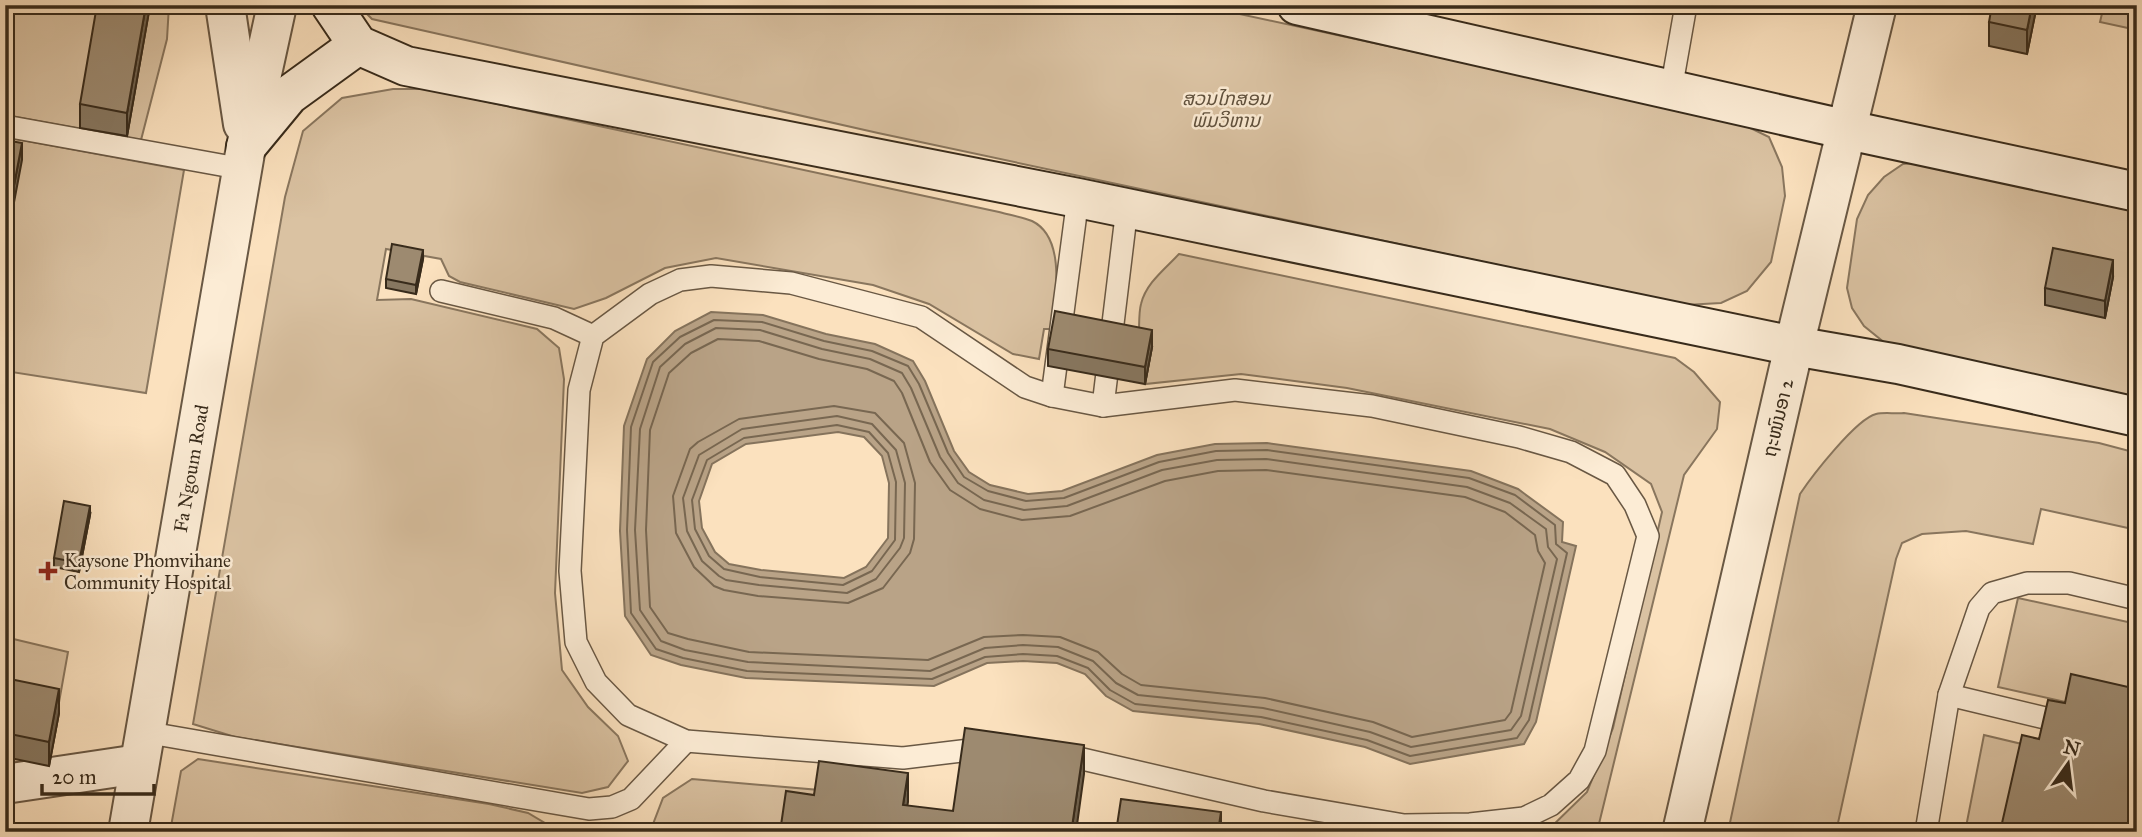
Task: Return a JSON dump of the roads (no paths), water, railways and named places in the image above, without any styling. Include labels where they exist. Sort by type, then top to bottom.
[{"type":"street","name":"Fa Ngoum Road","points":[[225,5],[244,158]]},
{"type":"street","name":"Fa Ngoum Road","points":[[128,832],[244,158],[277,5]]},
{"type":"street","points":[[331,5],[358,45],[406,66],[1078,198],[1794,346],[1898,364],[2137,417]]},
{"type":"street","points":[[1297,5],[1848,131],[2137,192]]},
{"type":"street","name":"ຖະໜົນອາ 2","points":[[1682,832],[1794,346],[1877,5]]},
{"type":"street","points":[[244,158],[289,95],[358,45]]},
{"type":"street","points":[[5,784],[142,748]]},
{"type":"lane","points":[[1671,90],[1686,5]]},
{"type":"lane","points":[[5,125],[244,158]]},
{"type":"lane","points":[[1052,396],[1078,198]]},
{"type":"lane","points":[[1103,406],[1127,208]]},
{"type":"lane","points":[[711,276],[790,283],[921,317],[1025,387],[1052,396],[1103,406],[1235,390],[1372,406],[1532,440],[1571,452],[1615,475],[1635,505],[1648,537],[1595,751],[1580,780],[1551,805],[1524,818],[1470,824],[1404,825],[1264,801],[1065,755],[970,750],[903,758],[686,741],[628,715],[596,682],[576,642],[570,571],[579,390],[593,336],[650,294],[680,280],[711,276]]},
{"type":"lane","points":[[441,291],[554,318],[593,336]]},
{"type":"lane","points":[[1927,832],[1949,695],[1979,608],[1992,593],[2027,583],[2069,583],[2137,599]]},
{"type":"lane","points":[[1949,695],[2090,729]]},
{"type":"lane","points":[[142,748],[589,809],[612,807],[631,799],[686,741]]},
{"type":"water","points":[[711,312],[763,315],[826,334],[875,344],[913,361],[925,381],[954,451],[969,472],[990,485],[1028,494],[1062,491],[1157,455],[1215,444],[1267,443],[1471,471],[1518,489],[1563,522],[1562,542],[1576,546],[1536,722],[1524,744],[1410,764],[1365,747],[1259,724],[1133,711],[1106,696],[1085,674],[1057,663],[987,663],[934,686],[746,678],[681,665],[651,655],[625,616],[620,531],[624,426],[647,359],[675,331]],"holes":[[[838,432],[864,437],[882,456],[889,483],[888,538],[866,567],[844,578],[761,570],[729,564],[715,552],[702,528],[699,501],[712,464],[746,444]]]},
{"type":"place","name":"Kaysone Phomvihane Community Hospital","points":[[48,571]]},
{"type":"park label","name":"ສວນໄກສອນ ພົມວິຫານ","points":[[1226,109]]}]
